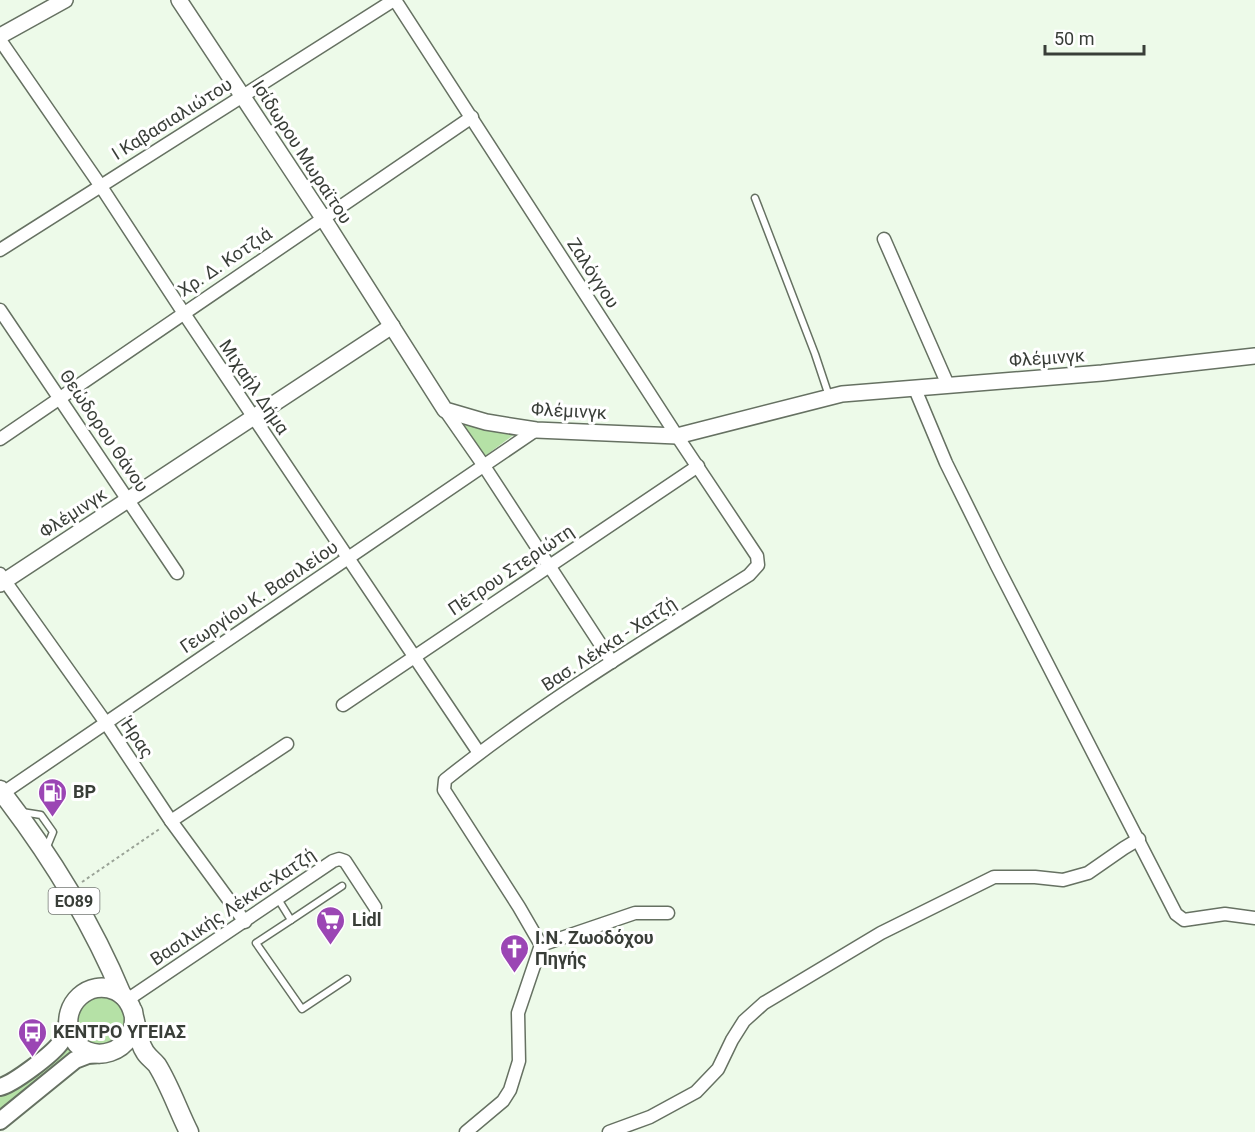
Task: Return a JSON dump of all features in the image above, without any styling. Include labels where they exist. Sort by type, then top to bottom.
[{"type":"main road","name":"ΕΟ89","points":[[1,792],[44,852],[68,891],[127,1002],[141,1045],[165,1081],[189,1132]]},
{"type":"main road","points":[[0,1087],[14,1081],[61,1043],[73,1003],[92,986],[100,975],[102,961],[100,951]]},
{"type":"main road","points":[[0,1121],[75,1060],[108,1052],[130,1036],[134,1026],[127,1002],[116,991],[101,988],[81,995]]},
{"type":"main road","name":"ΕΟ89","points":[[68,1020],[75,1041],[89,1052],[108,1052],[139,1058],[165,1081]]},
{"type":"street","points":[[0,38],[65,0]]},
{"type":"street","name":"Ισίδωρου Μωραϊτου","points":[[179,0],[392,326]]},
{"type":"street","name":"Ι Καβασιαλιώτου","points":[[0,250],[395,0]]},
{"type":"street","name":"Ζαλόγγου","points":[[395,0],[757,556],[758,565]]},
{"type":"street","name":"Μιχαήλ Δήμα","points":[[0,38],[479,753]]},
{"type":"street","name":"Χρ. Δ. Κοτζιά","points":[[0,439],[472,117]]},
{"type":"street","points":[[884,239],[948,385]]},
{"type":"street","name":"Θεώδορου Θάνου","points":[[0,310],[177,573]]},
{"type":"street","points":[[392,326],[612,662]]},
{"type":"street","name":"Φλέμινγκ","points":[[2,580],[392,326]]},
{"type":"street","name":"Φλέμινγκ","points":[[445,410],[486,422],[536,430],[677,436],[829,397],[1102,373],[1255,356]]},
{"type":"street","points":[[915,389],[946,463],[1043,659],[1139,839],[1176,914],[1184,920],[1225,914],[1255,918]]},
{"type":"street","name":"Γεωργίου Κ. Βασιλείου","points":[[1,792],[536,430]]},
{"type":"street","name":"Πέτρου Στεριώτη","points":[[343,705],[698,466]]},
{"type":"street","name":"Βασ. Λέκκα - Χατζή","points":[[541,945],[444,790],[445,780],[479,753],[612,662],[749,575],[758,565]]},
{"type":"street","name":"Ήρας","points":[[2,580],[106,723],[171,821],[245,922]]},
{"type":"street","points":[[171,821],[287,744]]},
{"type":"street","points":[[609,1132],[650,1117],[696,1092],[718,1069],[744,1021],[764,1003],[881,933],[994,877],[1063,880],[1088,873],[1139,839]]},
{"type":"street","name":"Βασιλικής Λέκκα-Χατζή","points":[[127,1002],[333,861],[345,861],[375,907]]},
{"type":"street","points":[[466,1132],[503,1101],[510,1090],[519,1061],[518,1012],[541,945],[634,913],[668,913]]},
{"type":"lane","points":[[755,198],[815,354],[829,397]]},
{"type":"lane","points":[[342,886],[256,943],[302,1009],[347,979]]},
{"type":"lane","points":[[278,899],[291,920]]},
{"type":"path","points":[[68,891],[171,821]]},
{"type":"green space","points":[[461,422],[516,433],[485,456]]},
{"type":"green space","points":[[106,995],[121,1003],[128,1027],[111,1046],[85,1043],[75,1023],[79,1010],[87,999]]},
{"type":"green space","points":[[68,1046],[72,1054],[0,1109],[0,1097]]},
{"type":"place","name":"BP","points":[[52,818]]},
{"type":"place","name":"Lidl","points":[[331,946]]},
{"type":"place","name":"Ι.Ν. Ζωοδόχου Πηγής","points":[[514,974]]},
{"type":"place","name":"ΚΕΝΤΡΟ ΥΓΕΙΑΣ","points":[[32,1058]]}]
